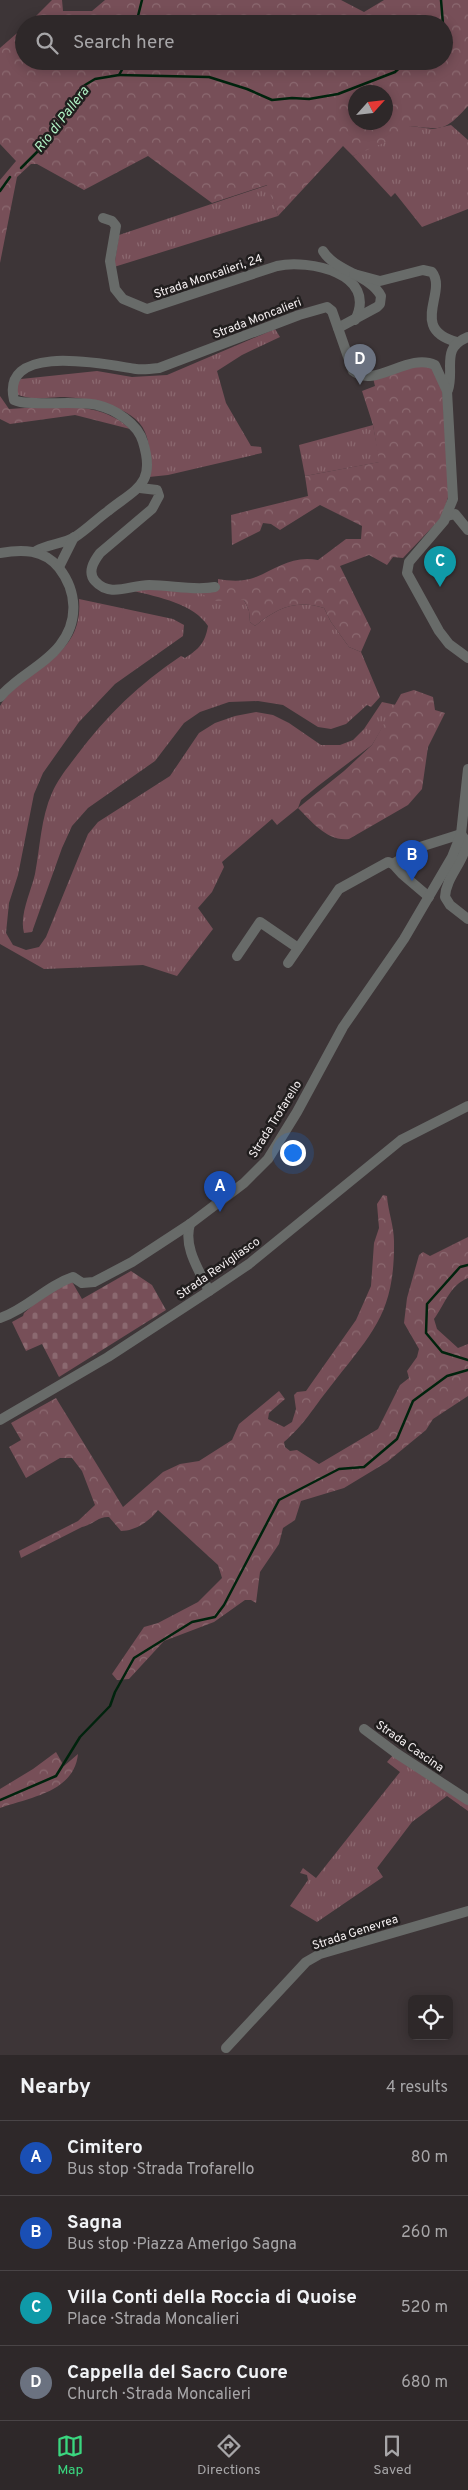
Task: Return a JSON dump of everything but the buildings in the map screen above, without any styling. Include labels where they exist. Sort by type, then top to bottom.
[{"type":"street","name":"Strada Moncalieri, 24","points":[[103,218],[116,226],[110,261],[111,272],[119,296],[128,302],[150,309],[277,266],[296,263],[328,269],[350,280],[358,295],[358,308],[355,320]]},
{"type":"street","points":[[323,252],[332,262],[377,290],[382,300],[377,307],[338,328]]},
{"type":"street","points":[[354,274],[380,281],[423,270],[432,272],[436,279],[431,311],[433,323],[440,334],[458,342]]},
{"type":"street","name":"Strada Moncalieri","points":[[140,488],[148,462],[142,438],[133,425],[116,412],[97,404],[20,403],[14,400],[11,391],[12,379],[17,372],[28,364],[83,361],[137,370],[159,368],[324,307],[332,311],[353,372],[356,374],[370,376],[420,361],[429,362],[439,370],[447,391],[454,492],[447,516],[407,565],[411,582],[449,644],[468,658]]},
{"type":"street","points":[[447,391],[450,384],[451,355],[458,342],[468,338]]},
{"type":"street","points":[[0,553],[36,551],[74,537],[140,488],[156,490],[160,496],[152,509],[100,553],[93,562],[92,578],[101,587],[109,590],[147,585],[195,589],[215,587]]},
{"type":"street","points":[[447,516],[457,515],[468,530]]},
{"type":"street","points":[[59,567],[74,537]]},
{"type":"street","points":[[0,697],[23,674],[60,646],[72,623],[74,601],[71,589],[59,567],[36,551]]},
{"type":"street","points":[[406,585],[426,618],[436,624]]},
{"type":"street","points":[[468,769],[465,839],[459,864],[448,884],[445,897],[450,905],[468,919]]},
{"type":"street","points":[[393,864],[420,847],[465,839]]},
{"type":"street","name":"Strada Trofarello","points":[[0,1318],[18,1311],[59,1282],[73,1277],[82,1283],[94,1282],[132,1262],[190,1224],[244,1183],[268,1159],[297,1112],[343,1027],[404,939],[452,856],[465,839]]},
{"type":"street","points":[[288,963],[339,889],[388,862],[393,864],[429,897]]},
{"type":"street","points":[[237,956],[260,922],[298,948]]},
{"type":"street","name":"Strada Revigliasco","points":[[438,1121],[468,1100]]},
{"type":"street","name":"Strada Revigliasco","points":[[0,1420],[108,1357],[209,1291],[249,1264],[401,1140],[468,1106]]},
{"type":"street","points":[[190,1224],[188,1231],[191,1254],[209,1291]]},
{"type":"street","name":"Strada Cascina","points":[[364,1729],[396,1753],[468,1800]]},
{"type":"street","name":"Strada Genevrea","points":[[226,2048],[306,1962],[320,1954],[468,1911]]},
{"type":"green space","points":[[52,0],[62,0],[63,11],[92,11],[105,0],[341,0],[364,12],[384,0],[468,0],[468,106],[454,120],[443,127],[410,126],[407,133],[353,156],[343,146],[278,216],[267,185],[212,203],[148,156],[84,190],[37,164],[31,164],[17,177],[0,263],[0,180],[16,161],[0,144],[0,48],[15,35],[15,70],[453,70],[453,15],[37,15]]},
{"type":"green space","points":[[451,125],[468,140],[468,209],[422,227],[395,193],[391,197],[353,156],[410,126],[433,129]]},
{"type":"green space","points":[[268,185],[278,216],[114,267],[119,235]]},
{"type":"green space","points":[[275,329],[280,337],[242,355],[217,371],[226,403],[251,446],[261,447],[262,453],[168,475],[149,477],[147,437],[139,423],[131,416],[95,401],[70,397],[31,398],[15,393],[16,385],[21,379],[97,371],[132,377],[167,375]]},
{"type":"green space","points":[[430,365],[442,384],[449,494],[442,517],[403,558],[393,557],[387,565],[369,555],[340,566],[371,629],[361,652],[349,647],[331,622],[324,608],[304,604],[287,607],[271,614],[255,626],[250,622],[249,611],[244,600],[214,601],[197,591],[218,589],[218,579],[246,580],[293,561],[301,559],[318,560],[346,539],[361,539],[362,526],[320,505],[280,530],[271,524],[263,523],[260,531],[232,545],[231,515],[308,496],[305,476],[379,462],[373,425],[362,391],[375,386],[373,378],[410,366]]},
{"type":"green space","points":[[0,396],[9,409],[73,407],[89,409],[118,419],[130,429],[75,415],[10,424],[0,419]]},
{"type":"green space","points":[[373,425],[380,462],[305,476],[299,445]]},
{"type":"green space","points":[[142,589],[197,591],[232,600],[244,600],[249,611],[250,622],[255,626],[271,614],[287,607],[304,604],[324,608],[331,622],[349,647],[361,652],[380,697],[371,707],[367,705],[346,724],[331,729],[318,727],[283,705],[258,701],[229,702],[200,712],[184,723],[155,761],[88,808],[72,826],[62,848],[32,932],[24,933],[24,911],[35,874],[43,822],[48,802],[57,783],[88,741],[124,701],[166,666],[181,656],[185,658],[194,652],[201,645],[205,637],[208,626],[202,618],[175,602],[134,591]]},
{"type":"green space","points":[[79,599],[173,619],[184,625],[183,636],[115,684],[79,722],[43,773],[34,794],[18,875],[9,903],[6,933],[13,945],[26,950],[39,947],[46,937],[88,834],[98,822],[170,776],[199,733],[215,723],[235,716],[256,712],[273,715],[289,723],[321,745],[340,745],[353,740],[364,729],[382,702],[396,705],[372,745],[301,800],[298,808],[277,825],[272,819],[222,862],[224,867],[212,892],[198,908],[213,929],[177,976],[143,965],[44,969],[0,944],[0,706],[24,680],[63,649],[72,636],[78,619]]},
{"type":"green space","points":[[414,690],[433,697],[435,710],[445,713],[428,747],[422,789],[408,805],[349,839],[341,839],[327,834],[298,808],[344,771],[372,745],[401,694]]},
{"type":"green space","points":[[383,1195],[387,1196],[394,1241],[393,1266],[385,1305],[378,1321],[358,1352],[303,1422],[284,1442],[285,1447],[290,1451],[297,1450],[319,1464],[378,1429],[400,1385],[409,1378],[407,1371],[417,1357],[419,1349],[404,1323],[407,1298],[419,1255],[423,1252],[430,1256],[468,1237],[468,1278],[452,1290],[434,1319],[437,1329],[458,1348],[468,1344],[468,1396],[433,1419],[426,1430],[387,1462],[344,1488],[301,1501],[295,1520],[283,1528],[279,1544],[260,1572],[256,1603],[251,1600],[245,1600],[214,1622],[164,1641],[129,1679],[117,1680],[112,1674],[144,1627],[158,1623],[198,1602],[222,1578],[218,1565],[158,1510],[142,1525],[126,1531],[121,1531],[109,1517],[102,1518],[21,1558],[19,1551],[78,1521],[95,1505],[82,1471],[72,1458],[60,1458],[26,1478],[9,1447],[21,1440],[11,1423],[56,1398],[123,1507],[163,1472],[180,1464],[199,1461],[232,1440],[239,1424],[279,1391],[285,1399],[269,1413],[268,1419],[284,1427],[292,1422],[296,1409],[294,1395],[297,1392],[306,1391],[356,1320],[371,1286],[374,1243],[379,1228],[377,1204]]},
{"type":"green space","points":[[131,1271],[152,1285],[166,1310],[59,1377],[42,1344],[26,1351],[12,1322],[23,1316],[49,1291],[71,1280],[82,1299]]},
{"type":"green space","points":[[56,1752],[64,1766],[78,1754],[75,1767],[60,1785],[37,1796],[0,1808],[0,1789],[33,1769]]},
{"type":"green space","points":[[393,1755],[468,1803],[468,1811],[447,1796],[412,1822],[377,1868],[383,1877],[317,1922],[290,1906],[308,1880],[307,1875],[300,1873],[303,1868],[316,1878],[400,1772],[387,1762]]},
{"type":"waterway","name":"Rio di Pallera","points":[[138,15],[142,0]]},
{"type":"waterway","points":[[441,0],[442,15]]},
{"type":"waterway","name":"Rio di Pallera","points":[[21,168],[47,142],[85,85],[95,79],[119,75],[122,70]]},
{"type":"waterway","points":[[119,75],[209,77],[247,89],[272,100],[309,99],[338,94],[397,70]]},
{"type":"waterway","name":"Rio di Pallera","points":[[0,191],[10,177]]},
{"type":"waterway","points":[[468,1265],[460,1267],[427,1304],[426,1333],[442,1352],[468,1360]]},
{"type":"waterway","points":[[0,1800],[56,1776],[80,1737],[110,1706],[115,1692],[134,1658],[192,1622],[215,1617],[224,1605],[279,1500],[339,1469],[364,1467],[397,1439],[413,1401],[447,1376],[468,1370]]},
{"type":"place","name":"Cappella del Sacro Cuore","points":[[360,385]]},
{"type":"place","name":"Villa Conti della Roccia di Quoise","points":[[440,587]]},
{"type":"place","name":"Sagna","points":[[412,881]]},
{"type":"place","name":"Cimitero","points":[[220,1212]]}]
